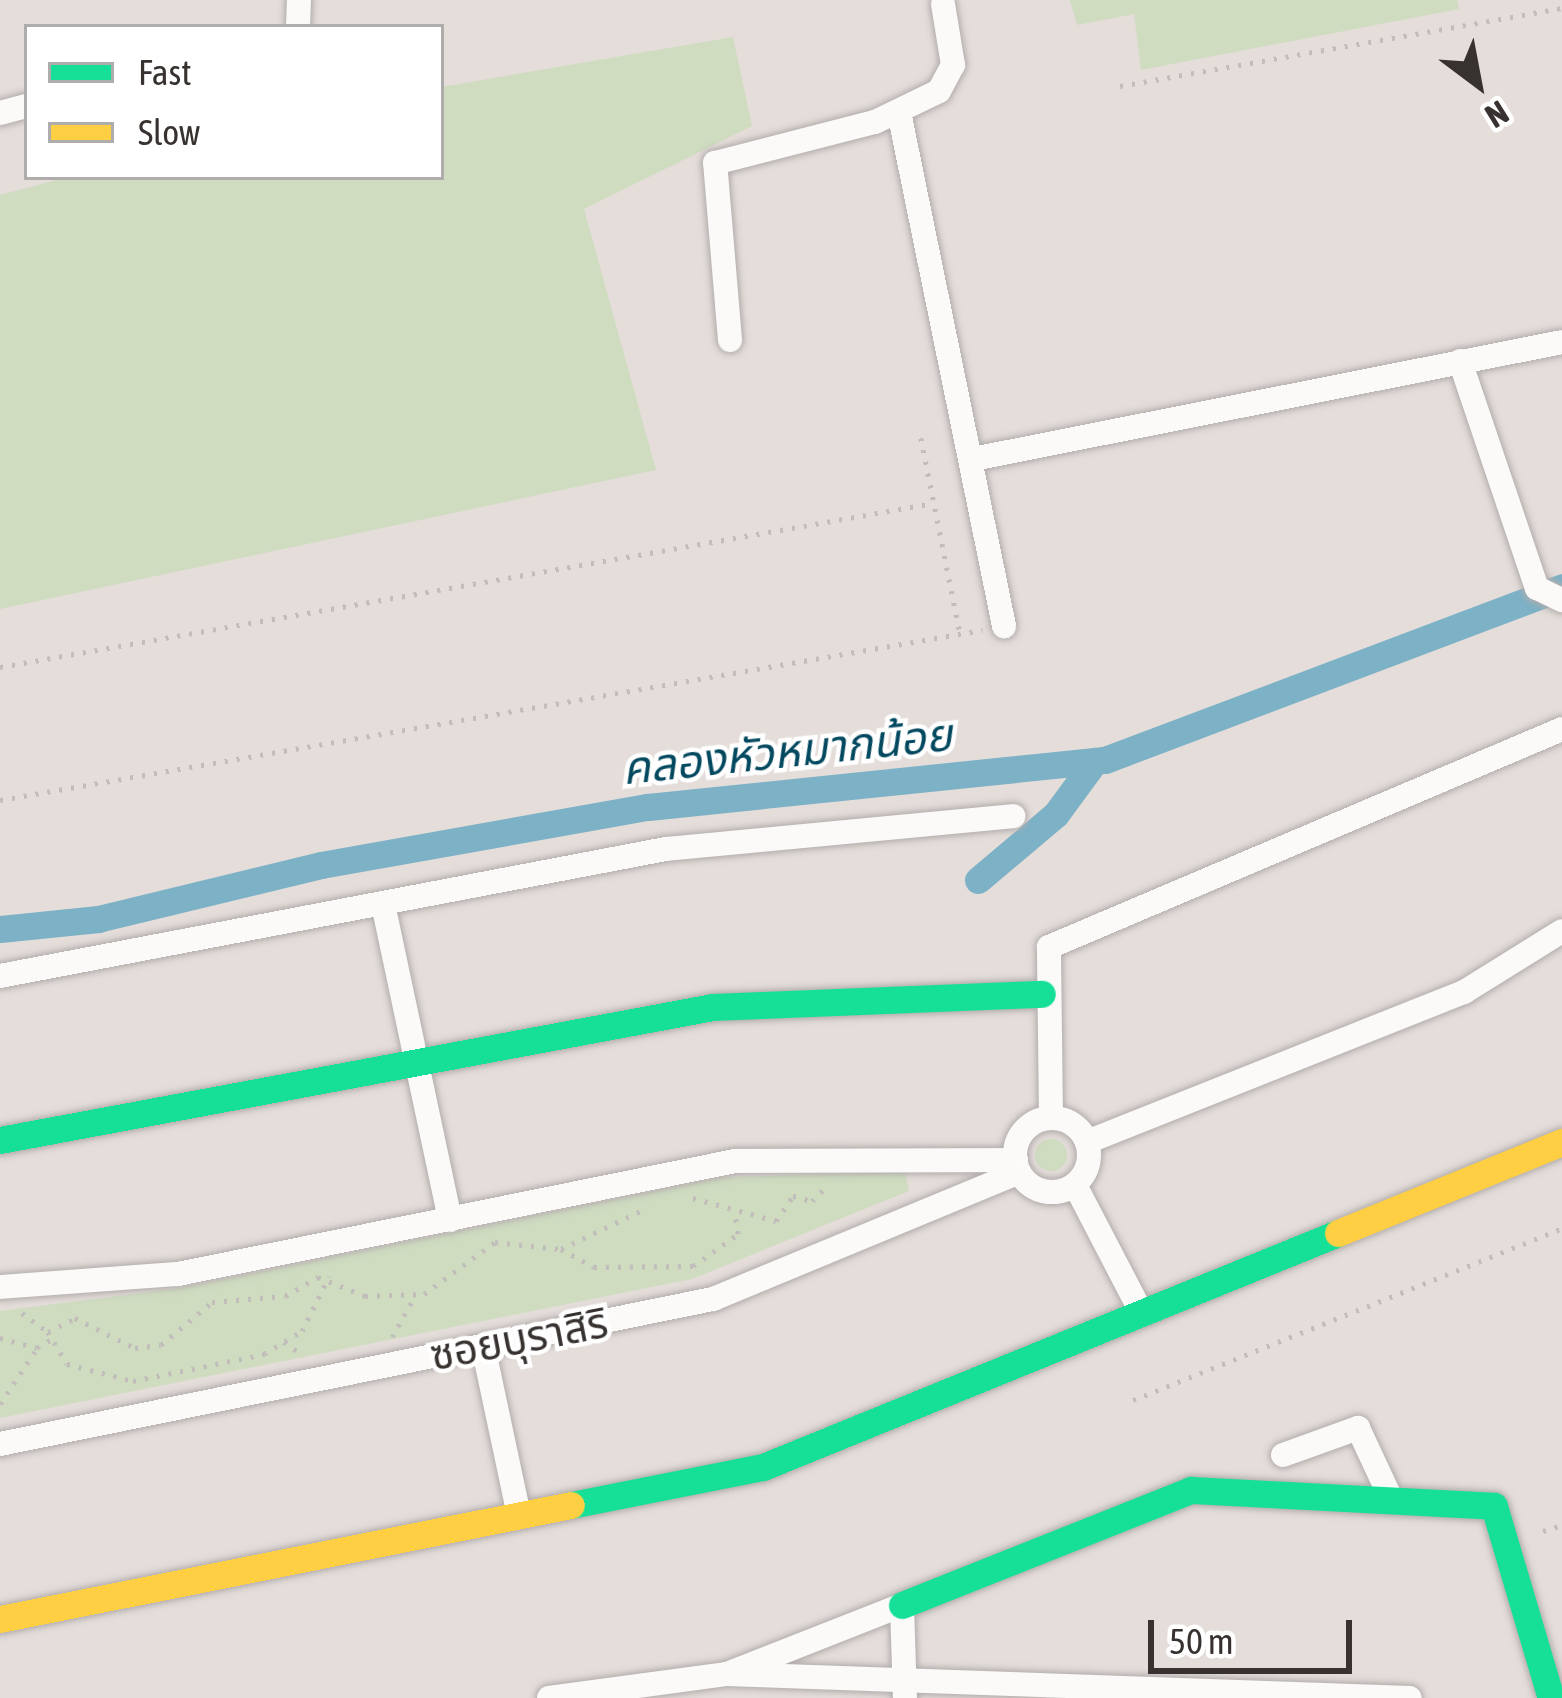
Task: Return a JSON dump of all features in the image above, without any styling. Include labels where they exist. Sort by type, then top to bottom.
[{"type":"street","points":[[730,340],[715,163],[899,112],[951,79],[943,4]]},
{"type":"street","points":[[899,112],[978,458],[1004,626]]},
{"type":"street","points":[[978,458],[1562,342]]},
{"type":"street","points":[[1460,361],[1537,588],[1562,600]]},
{"type":"street","points":[[1087,1142],[1051,1118],[1043,958],[1063,938],[1562,729]]},
{"type":"street","points":[[0,976],[666,849],[1012,816]]},
{"type":"street","points":[[383,904],[450,1220]]},
{"type":"street","points":[[1087,1142],[1464,992],[1562,931]]},
{"type":"street","points":[[0,1140],[417,1069],[713,1007],[1042,994]]},
{"type":"street","name":"ซอยบุราสิริ","points":[[0,1444],[713,1299],[1018,1166],[1021,1136],[1051,1118]]},
{"type":"street","points":[[1087,1142],[1075,1184],[1141,1312]]},
{"type":"street","points":[[0,1618],[763,1468],[1562,1142]]},
{"type":"street","points":[[9,1287],[178,1274],[735,1161],[1018,1166],[1038,1189],[1075,1184]]},
{"type":"street","points":[[483,1346],[519,1516]]},
{"type":"street","points":[[1283,1455],[1358,1428],[1393,1501]]},
{"type":"street","points":[[727,1674],[1191,1490],[1494,1506],[1551,1698]]},
{"type":"street","points":[[902,1604],[905,1692]]},
{"type":"street","points":[[549,1698],[727,1674],[905,1692],[1410,1698]]},
{"type":"path","points":[[1120,86],[1562,8]]},
{"type":"path","points":[[921,438],[960,634]]},
{"type":"path","points":[[0,667],[934,503]]},
{"type":"path","points":[[0,800],[1004,626]]},
{"type":"path","points":[[682,1199],[776,1221],[793,1196],[812,1202],[836,1189]]},
{"type":"path","points":[[561,1249],[668,1200]]},
{"type":"path","points":[[393,1364],[395,1320],[416,1296],[495,1242],[561,1249],[594,1267],[693,1266],[738,1234],[734,1211]]},
{"type":"path","points":[[1133,1400],[1562,1228]]},
{"type":"path","points":[[329,1276],[365,1296],[416,1296]]},
{"type":"path","points":[[9,1287],[22,1317],[50,1335],[68,1364],[105,1382],[264,1354],[302,1331],[329,1276]]},
{"type":"path","points":[[0,1404],[37,1348],[75,1318],[136,1348],[161,1345],[212,1302],[285,1296],[329,1276]]},
{"type":"path","points":[[0,1338],[37,1348]]},
{"type":"path","points":[[1543,1532],[1562,1525]]},
{"type":"green space","points":[[1070,0],[1457,0],[1459,9],[1141,70],[1134,14],[1077,25]]},
{"type":"green space","points":[[733,37],[752,126],[584,209],[656,470],[0,609],[0,195],[57,180],[444,180],[444,86]]},
{"type":"green space","points":[[1051,1139],[1062,1144],[1067,1155],[1062,1166],[1051,1171],[1040,1166],[1035,1155],[1040,1144]]},
{"type":"green space","points":[[905,1172],[909,1191],[692,1279],[0,1418],[0,1311],[180,1288],[724,1177]]},
{"type":"waterway","name":"คลองหัวหมากน้อย","points":[[0,929],[98,919],[321,865],[648,807],[1105,760],[1562,587]]},
{"type":"waterway","points":[[978,880],[1056,814],[1095,761]]},
{"type":"traffic: fast","points":[[0,1140],[713,1007],[1042,994]]},
{"type":"traffic: fast","points":[[571,1505],[763,1467],[1338,1233]]},
{"type":"traffic: fast","points":[[902,1605],[1191,1490],[1494,1506],[1551,1698]]},
{"type":"traffic: slow","points":[[1338,1233],[1562,1142]]},
{"type":"traffic: slow","points":[[0,1619],[571,1505]]}]
